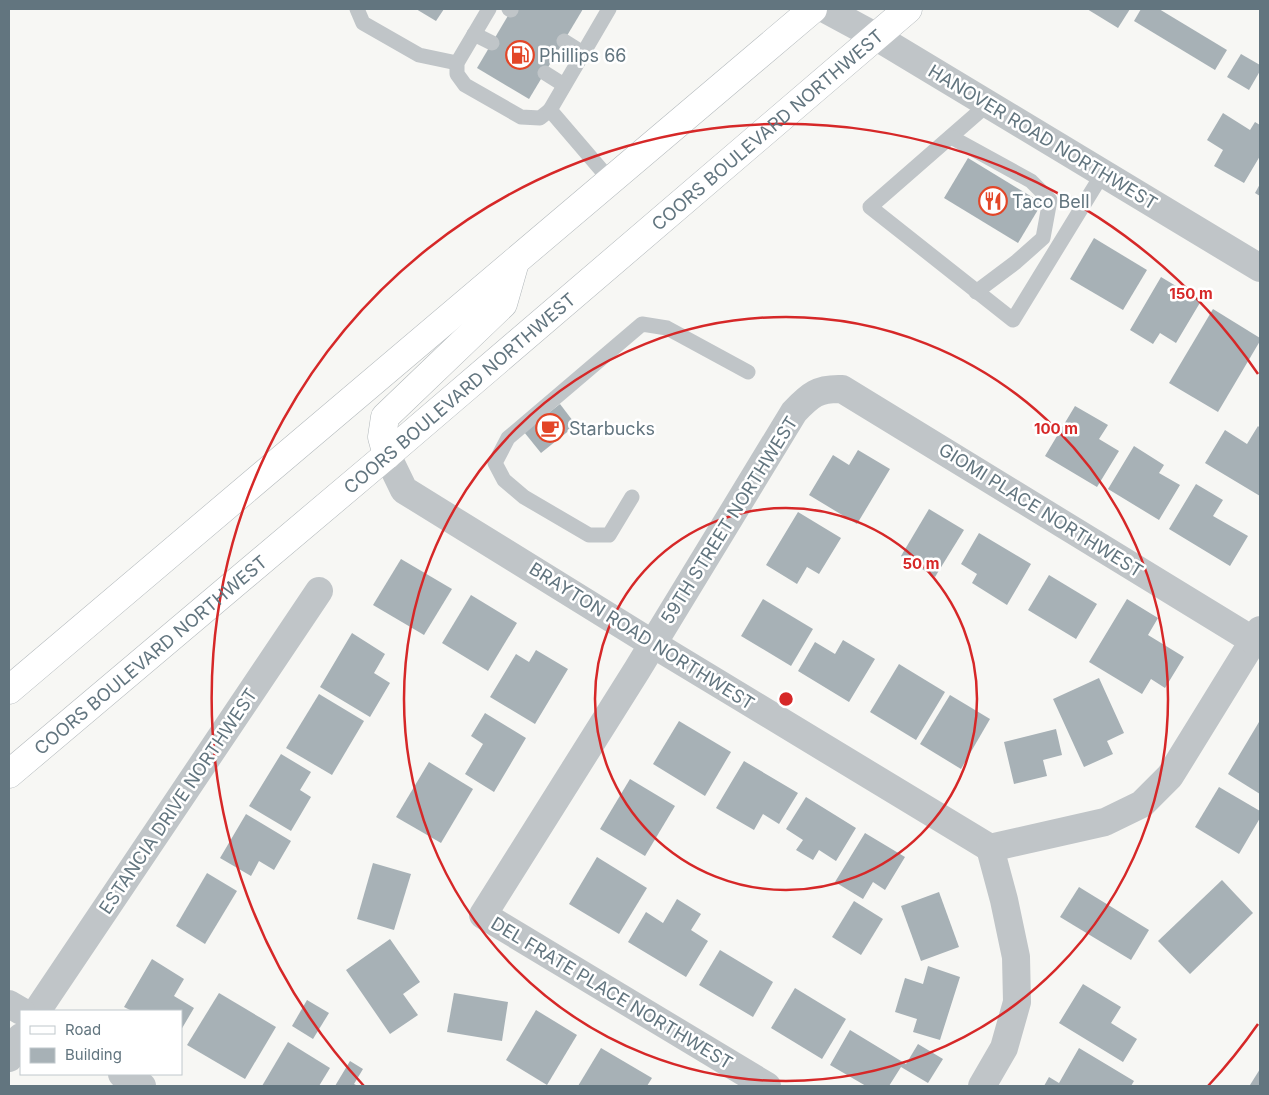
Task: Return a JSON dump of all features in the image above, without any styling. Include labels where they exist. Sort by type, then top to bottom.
[{"type":"main road","points":[[9,690],[813,9]]},
{"type":"main road","name":"COORS BOULEVARD NORTHWEST","points":[[9,774],[387,456],[908,9]]},
{"type":"main road","points":[[387,456],[382,437],[385,416],[502,304],[515,262]]},
{"type":"street","name":"HANOVER ROAD NORTHWEST","points":[[825,9],[875,36],[1260,268]]},
{"type":"street","name":"GIOMI PLACE NORTHWEST","points":[[826,388],[842,389],[859,398],[1257,635]]},
{"type":"street","name":"59TH STREET NORTHWEST","points":[[484,916],[794,412],[806,398],[826,388]]},
{"type":"street","name":"BRAYTON ROAD NORTHWEST","points":[[387,456],[404,490],[653,644],[990,848]]},
{"type":"street","name":"ESTANCIA DRIVE NORTHWEST","points":[[38,1010],[319,591]]},
{"type":"street","points":[[982,1086],[1004,1048],[1016,1002],[1016,957],[1004,900],[990,848],[1105,822],[1142,804],[1170,776],[1257,635]]},
{"type":"street","name":"DEL FRATE PLACE NORTHWEST","points":[[484,916],[767,1086]]},
{"type":"street","points":[[9,1004],[20,1011]]},
{"type":"street","points":[[9,1058],[20,1039]]},
{"type":"street","points":[[124,1075],[142,1086]]},
{"type":"lane","points":[[357,9],[363,23],[419,55],[457,63]]},
{"type":"lane","points":[[489,9],[457,63],[457,74],[465,85],[521,117],[540,118],[550,110],[609,9]]},
{"type":"lane","points":[[474,34],[492,43]]},
{"type":"lane","points":[[564,41],[583,53]]},
{"type":"lane","points":[[545,73],[564,85]]},
{"type":"lane","points":[[988,104],[870,207],[1013,320],[1103,173]]},
{"type":"lane","points":[[550,110],[610,180]]},
{"type":"lane","points":[[951,137],[1031,181],[1050,200],[1043,238],[1016,262],[976,292]]},
{"type":"lane","points":[[632,497],[609,535],[589,535],[524,497],[504,480],[495,463],[508,438],[642,324],[667,328],[748,372]]},
{"type":"building","points":[[416,9],[444,9],[436,21]]},
{"type":"building","name":"Phillips 66","points":[[512,9],[583,9],[529,99],[477,68]]},
{"type":"building","points":[[1087,9],[1130,9],[1118,28]]},
{"type":"building","points":[[1141,9],[1159,9],[1227,50],[1215,70],[1134,21]]},
{"type":"building","points":[[1241,54],[1260,65],[1260,71],[1249,90],[1227,77]]},
{"type":"building","points":[[1223,113],[1250,130],[1255,122],[1260,125],[1260,156],[1244,183],[1214,166],[1223,150],[1207,140]]},
{"type":"building","name":"Taco Bell","points":[[968,158],[1042,203],[1018,243],[944,198]]},
{"type":"building","points":[[1260,184],[1260,196],[1255,193]]},
{"type":"building","points":[[1094,238],[1147,270],[1123,310],[1070,279]]},
{"type":"building","points":[[1161,277],[1201,301],[1176,343],[1160,333],[1153,344],[1130,330]]},
{"type":"building","points":[[1213,309],[1260,338],[1218,412],[1169,383]]},
{"type":"building","name":"Starbucks","points":[[560,404],[576,425],[541,453],[524,432]]},
{"type":"building","points":[[1075,406],[1108,425],[1099,439],[1119,451],[1097,487],[1045,456]]},
{"type":"building","points":[[1258,426],[1260,428],[1260,496],[1205,463],[1225,430],[1247,444]]},
{"type":"building","points":[[1134,446],[1164,465],[1159,473],[1180,485],[1159,520],[1108,489]]},
{"type":"building","points":[[858,450],[890,469],[857,524],[809,495],[833,455],[849,465]]},
{"type":"building","points":[[1196,484],[1223,500],[1213,516],[1248,536],[1230,566],[1169,529]]},
{"type":"building","points":[[929,509],[964,530],[935,577],[901,556]]},
{"type":"building","points":[[798,512],[841,538],[819,574],[807,567],[797,584],[766,565]]},
{"type":"building","points":[[979,533],[1031,564],[1007,605],[972,583],[977,574],[961,564]]},
{"type":"building","points":[[401,559],[452,589],[424,635],[373,605]]},
{"type":"building","points":[[1049,575],[1097,604],[1076,639],[1028,610]]},
{"type":"building","points":[[471,595],[517,623],[488,671],[442,643]]},
{"type":"building","points":[[763,599],[813,629],[791,666],[741,636]]},
{"type":"building","points":[[1127,599],[1158,618],[1148,635],[1184,657],[1165,688],[1151,679],[1142,694],[1089,662]]},
{"type":"building","points":[[352,633],[385,654],[374,673],[390,683],[370,717],[320,687]]},
{"type":"building","points":[[843,640],[875,659],[849,702],[798,671],[815,642],[835,654]]},
{"type":"building","points":[[536,650],[568,669],[535,724],[490,697],[516,654],[529,662]]},
{"type":"building","points":[[899,664],[945,692],[916,740],[870,712]]},
{"type":"building","points":[[1099,678],[1124,733],[1107,741],[1113,754],[1084,767],[1053,699]]},
{"type":"building","points":[[319,694],[364,721],[332,775],[286,748]]},
{"type":"building","points":[[950,695],[990,719],[961,769],[920,744]]},
{"type":"building","points":[[485,713],[526,738],[494,792],[465,774],[483,744],[471,736]]},
{"type":"building","points":[[679,721],[731,752],[705,796],[653,764]]},
{"type":"building","points":[[1260,723],[1260,794],[1228,774]]},
{"type":"building","points":[[1056,729],[1062,755],[1043,760],[1047,776],[1014,784],[1004,742]]},
{"type":"building","points":[[281,754],[311,772],[300,790],[311,797],[291,831],[249,806]]},
{"type":"building","points":[[744,761],[798,793],[779,824],[763,814],[754,830],[716,808]]},
{"type":"building","points":[[429,762],[473,789],[441,843],[396,817]]},
{"type":"building","points":[[630,779],[675,806],[645,856],[600,829]]},
{"type":"building","points":[[1219,787],[1260,811],[1260,818],[1239,854],[1195,827]]},
{"type":"building","points":[[806,797],[856,828],[836,861],[819,850],[813,860],[796,850],[803,840],[786,829]]},
{"type":"building","points":[[246,814],[291,841],[274,870],[259,861],[251,876],[220,858]]},
{"type":"building","points":[[865,833],[905,857],[885,890],[873,882],[863,899],[835,882]]},
{"type":"building","points":[[597,857],[647,888],[619,934],[569,904]]},
{"type":"building","points":[[373,863],[411,874],[394,930],[357,919]]},
{"type":"building","points":[[207,873],[237,891],[205,944],[176,926]]},
{"type":"building","points":[[1222,880],[1253,913],[1190,974],[1158,941]]},
{"type":"building","points":[[1079,887],[1149,930],[1131,960],[1060,917]]},
{"type":"building","points":[[939,892],[959,947],[921,961],[901,906]]},
{"type":"building","points":[[677,899],[701,914],[691,930],[708,941],[686,977],[628,942],[646,912],[663,923]]},
{"type":"building","points":[[854,901],[883,919],[861,955],[832,937]]},
{"type":"building","points":[[390,939],[420,982],[403,994],[418,1015],[390,1034],[346,970]]},
{"type":"building","points":[[720,950],[773,982],[753,1017],[699,985]]},
{"type":"building","points":[[152,959],[184,979],[174,996],[194,1008],[182,1028],[182,1010],[130,1010],[124,1007]]},
{"type":"building","points":[[928,966],[960,977],[940,1040],[913,1032],[917,1019],[895,1012],[905,978],[923,984]]},
{"type":"building","points":[[1083,984],[1121,1007],[1111,1023],[1137,1039],[1123,1062],[1059,1023]]},
{"type":"building","points":[[795,988],[846,1019],[822,1059],[771,1028]]},
{"type":"building","points":[[219,993],[276,1027],[245,1079],[187,1045]]},
{"type":"building","points":[[454,993],[508,1002],[502,1041],[447,1032]]},
{"type":"building","points":[[307,1000],[329,1013],[313,1039],[292,1026]]},
{"type":"building","points":[[536,1010],[577,1035],[547,1085],[506,1060]]},
{"type":"building","points":[[850,1030],[906,1064],[918,1044],[943,1059],[928,1083],[901,1067],[889,1086],[866,1086],[830,1065]]},
{"type":"building","points":[[288,1042],[330,1068],[319,1086],[262,1086]]},
{"type":"building","points":[[601,1048],[652,1078],[647,1086],[578,1086]]},
{"type":"building","points":[[1079,1048],[1134,1081],[1131,1086],[1044,1086],[1049,1077],[1059,1083]]},
{"type":"building","points":[[350,1061],[363,1069],[354,1084],[358,1086],[335,1086]]},
{"type":"building","points":[[1260,1069],[1260,1086],[1250,1085]]},
{"type":"place","name":"Phillips 66","points":[[520,55]]},
{"type":"place","name":"Taco Bell","points":[[993,201]]},
{"type":"place","name":"Starbucks","points":[[550,428]]}]
